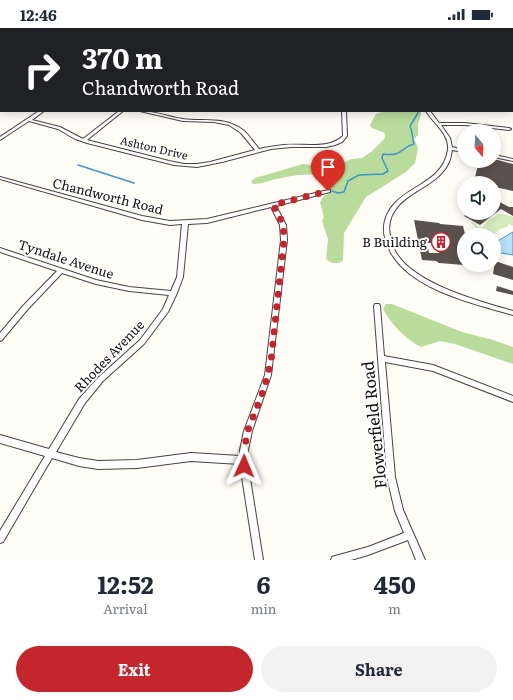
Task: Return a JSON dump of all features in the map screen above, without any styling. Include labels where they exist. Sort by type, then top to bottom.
[{"type":"street","points":[[0,139],[41,112]]},
{"type":"street","points":[[84,140],[119,112]]},
{"type":"street","points":[[147,112],[183,120],[226,123],[239,130],[257,150]]},
{"type":"street","name":"Ashton Drive","points":[[29,120],[59,128],[84,140],[170,163],[188,165],[222,162],[257,150],[283,146],[325,145],[336,143],[345,136],[344,112]]},
{"type":"street","points":[[429,112],[445,132],[450,148],[445,165],[440,174],[397,205],[390,212],[387,231],[388,239],[399,260],[422,279],[462,297],[513,313]]},
{"type":"street","points":[[439,124],[465,124],[509,129]]},
{"type":"street","points":[[450,148],[457,150]]},
{"type":"street","points":[[501,157],[513,160]]},
{"type":"street","name":"Chandworth Road","points":[[0,178],[159,222],[185,223],[214,220],[328,191]]},
{"type":"street","points":[[259,560],[244,460],[248,430],[264,389],[271,361],[284,235],[281,219],[273,205]]},
{"type":"street","name":"Rhodes Avenue","points":[[0,540],[82,401],[101,379],[153,329],[166,310],[180,277],[185,223]]},
{"type":"street","name":"Tyndale Avenue","points":[[0,250],[60,271],[116,287],[174,293]]},
{"type":"street","points":[[0,338],[25,308],[60,271]]},
{"type":"street","name":"Flowerfield Road","points":[[377,306],[391,477],[399,511],[421,560]]},
{"type":"street","points":[[381,358],[434,368],[513,399]]},
{"type":"street","points":[[0,439],[79,462],[118,466],[191,457],[244,460]]},
{"type":"street","points":[[335,560],[368,551],[410,535]]},
{"type":"green space","points":[[382,112],[421,112],[418,123],[418,135],[414,139],[418,148],[415,163],[406,172],[366,197],[344,233],[343,260],[339,263],[332,263],[326,259],[328,239],[322,221],[324,217],[320,202],[324,196],[330,193],[329,188],[324,184],[323,177],[318,175],[298,175],[283,177],[258,184],[253,184],[251,181],[255,178],[303,164],[327,167],[343,163],[351,159],[362,158],[371,152],[385,138],[385,133],[372,128],[370,125],[376,114]]},
{"type":"green space","points":[[501,214],[504,214],[513,217],[513,226],[509,224],[507,227],[501,229],[476,228],[471,223],[473,221],[478,227],[483,227],[488,221],[501,220]]},
{"type":"green space","points":[[386,304],[392,304],[462,332],[513,347],[513,364],[455,344],[440,341],[421,347],[404,336],[386,315],[383,309]]},
{"type":"water","points":[[513,232],[513,255],[501,253],[501,239]]},
{"type":"building","points":[[501,161],[513,164],[513,191],[501,188],[501,176],[475,176],[477,168],[501,168]]},
{"type":"building","points":[[501,203],[509,207],[513,207],[513,216],[501,209]]},
{"type":"building","name":"B Building","points":[[414,220],[463,226],[464,228],[457,228],[457,264],[439,263],[436,261],[422,260]],"holes":[[[427,243],[437,243],[439,253],[429,253]]]},
{"type":"building","points":[[471,220],[487,220],[480,225]]},
{"type":"building","points":[[501,263],[513,267],[513,280],[493,274],[493,272],[501,272]]},
{"type":"building","points":[[497,286],[513,291],[513,295],[496,291]]},
{"type":"waterway","points":[[332,191],[338,193],[344,192],[348,181],[359,175],[383,174],[388,171],[382,158],[383,154],[395,154],[414,144],[410,126],[418,113]]},
{"type":"waterway","points":[[78,165],[134,183]]},
{"type":"place","name":"B Building","points":[[441,242]]},
{"type":"route","points":[[244,466],[244,450],[248,430],[264,389],[271,361],[284,240],[283,225],[273,205],[328,191]]}]
